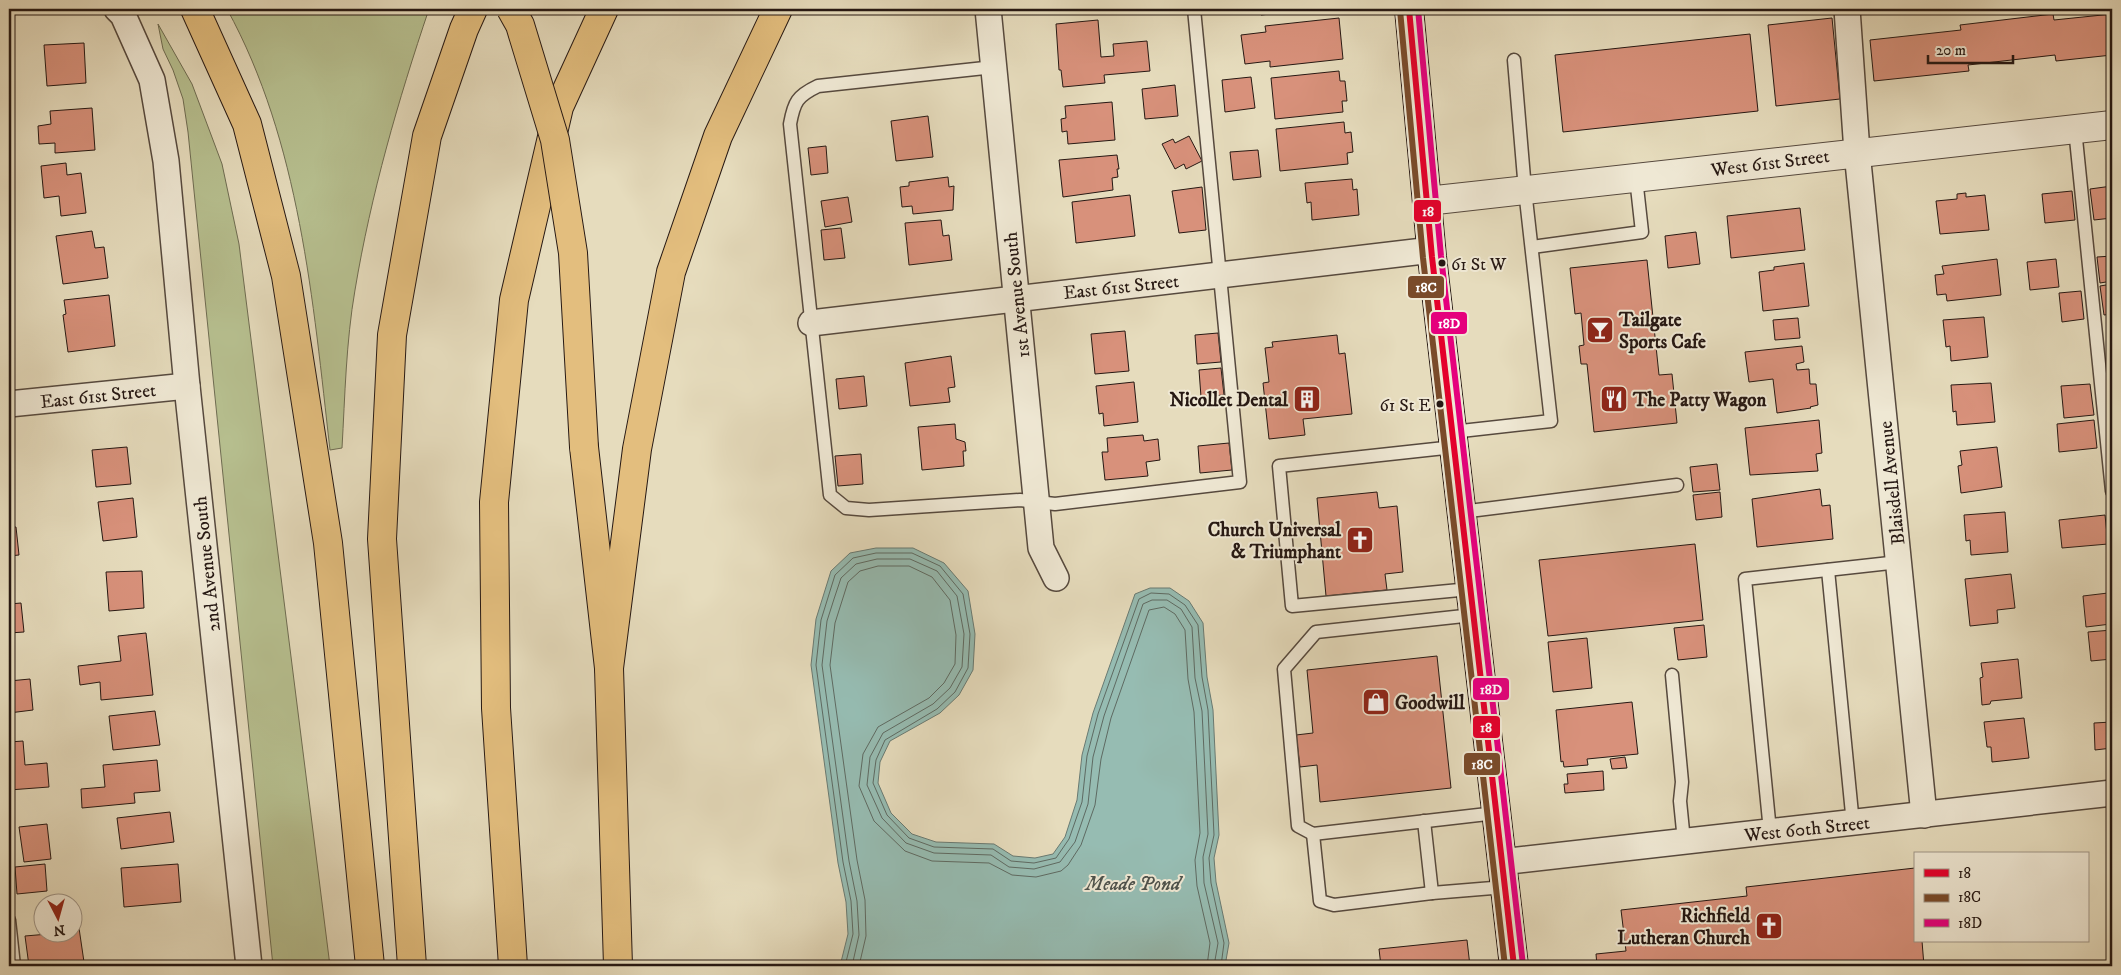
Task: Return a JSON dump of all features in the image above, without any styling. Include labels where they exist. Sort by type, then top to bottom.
[{"type":"highway","points":[[196,9],[247,124],[286,276],[328,543],[370,966]]},
{"type":"highway","points":[[412,966],[382,539],[392,335],[427,136],[464,29],[473,9]]},
{"type":"highway","points":[[511,9],[520,25],[556,150],[573,252],[584,447],[609,668],[618,966]]},
{"type":"highway","points":[[513,966],[496,708],[494,502],[514,300],[559,107],[604,9]]},
{"type":"highway","points":[[609,668],[637,449],[671,272],[718,136],[778,9]]},
{"type":"main road","points":[[1409,9],[1432,250],[1514,966]]},
{"type":"main road","name":"West 61st Street","points":[[1427,201],[2112,124]]},
{"type":"street","name":"2nd Avenue South","points":[[118,9],[152,80],[166,161],[187,386],[249,966]]},
{"type":"street","name":"1st Avenue South","points":[[988,9],[1041,548],[1056,578]]},
{"type":"street","name":"Blaisdell Avenue","points":[[1847,9],[1857,152],[1924,814]]},
{"type":"street","name":"East 61st Street","points":[[811,323],[1432,250]]},
{"type":"street","name":"East 61st Street","points":[[9,404],[187,386]]},
{"type":"street","name":"West 60th Street","points":[[1503,875],[1684,841],[1853,824],[2112,793]]},
{"type":"lane","points":[[994,67],[818,86],[803,93],[794,106],[790,124],[830,495],[846,508],[869,510],[1020,500],[1055,504],[1240,482],[1194,9]]},
{"type":"lane","points":[[1472,602],[1292,606],[1279,466],[1453,439],[1551,420],[1525,190],[1514,60]]},
{"type":"lane","points":[[2075,129],[2112,492]]},
{"type":"lane","points":[[1532,247],[1642,232],[1636,178]]},
{"type":"lane","points":[[1461,512],[1678,485]]},
{"type":"lane","points":[[1770,831],[1745,579],[1899,562]]},
{"type":"lane","points":[[1828,570],[1853,824]]},
{"type":"lane","points":[[1472,602],[1316,632],[1284,669],[1298,826],[1313,834],[1496,813]]},
{"type":"lane","points":[[1672,675],[1682,782],[1680,801],[1684,841]]},
{"type":"lane","points":[[1424,821],[1432,892]]},
{"type":"lane","points":[[1313,834],[1320,900],[1334,905],[1432,892],[1503,875]]},
{"type":"lane","points":[[9,920],[14,966]]},
{"type":"green space","points":[[227,9],[429,9],[386,148],[362,254],[350,329],[342,448],[330,450],[309,280],[300,224],[287,168],[272,113],[252,60]]},
{"type":"green space","points":[[158,24],[192,84],[222,164],[239,244],[330,966],[273,966],[188,132],[183,99],[163,49]]},
{"type":"water","name":"Meade Pond","points":[[876,548],[913,548],[944,563],[968,591],[975,634],[973,670],[959,695],[940,713],[890,741],[880,762],[878,783],[891,813],[912,834],[936,842],[994,844],[1013,856],[1035,858],[1053,854],[1065,837],[1077,800],[1082,755],[1093,713],[1135,594],[1150,588],[1170,588],[1189,601],[1203,623],[1207,677],[1213,710],[1219,835],[1214,858],[1216,882],[1229,943],[1225,966],[840,966],[848,934],[846,902],[838,863],[811,665],[816,619],[831,571],[850,553]]},
{"type":"building","points":[[1053,9],[1092,9],[1053,13]]},
{"type":"building","points":[[1235,9],[1317,9],[1261,15],[1261,10],[1235,13]]},
{"type":"building","points":[[2053,14],[2054,20],[2112,14],[2112,55],[2056,61],[2055,55],[1968,65],[1969,71],[1874,81],[1870,40],[1961,30],[1960,25]]},
{"type":"building","points":[[1339,18],[1343,59],[1270,67],[1270,61],[1245,64],[1241,35],[1266,32],[1265,26]]},
{"type":"building","points":[[1832,18],[1840,99],[1776,106],[1768,25]]},
{"type":"building","points":[[1098,20],[1101,57],[1114,56],[1113,44],[1147,41],[1150,71],[1104,75],[1105,83],[1063,87],[1061,70],[1059,70],[1056,24]]},
{"type":"building","points":[[1750,34],[1758,111],[1563,132],[1555,55]]},
{"type":"building","points":[[84,43],[86,83],[47,86],[44,45]]},
{"type":"building","points":[[1339,71],[1340,81],[1345,81],[1347,101],[1342,101],[1343,112],[1275,119],[1271,78]]},
{"type":"building","points":[[1251,77],[1255,108],[1225,112],[1222,80]]},
{"type":"building","points":[[1175,85],[1178,116],[1145,119],[1142,89]]},
{"type":"building","points":[[1112,102],[1115,140],[1068,144],[1067,131],[1062,132],[1061,119],[1066,118],[1065,106]]},
{"type":"building","points":[[92,108],[95,150],[55,153],[55,143],[39,144],[38,126],[51,124],[50,111]]},
{"type":"building","points":[[928,116],[933,157],[896,161],[891,121]]},
{"type":"building","points":[[1344,122],[1345,133],[1351,132],[1353,152],[1347,153],[1348,164],[1280,171],[1276,129]]},
{"type":"building","points":[[1189,136],[1202,161],[1186,169],[1184,164],[1175,169],[1162,144],[1173,139],[1175,143]]},
{"type":"building","points":[[826,146],[828,173],[811,175],[808,148]]},
{"type":"building","points":[[1258,150],[1261,177],[1233,180],[1230,152]]},
{"type":"building","points":[[1117,155],[1119,169],[1117,169],[1118,177],[1112,178],[1113,190],[1063,197],[1059,160]]},
{"type":"building","points":[[66,163],[67,175],[81,173],[86,213],[61,216],[59,196],[44,198],[41,166]]},
{"type":"building","points":[[948,177],[949,187],[954,186],[953,210],[913,214],[912,206],[902,207],[900,187],[909,186],[909,182]]},
{"type":"building","points":[[1352,179],[1353,190],[1357,189],[1359,215],[1312,220],[1311,202],[1307,203],[1305,183]]},
{"type":"building","points":[[2112,186],[2112,218],[2094,220],[2090,189]]},
{"type":"building","points":[[1202,187],[1206,230],[1179,233],[1172,191]]},
{"type":"building","points":[[2072,191],[2075,220],[2045,223],[2042,194]]},
{"type":"building","points":[[1966,193],[1966,197],[1985,195],[1989,230],[1940,234],[1936,201],[1957,199],[1957,194]]},
{"type":"building","points":[[1130,195],[1135,236],[1076,243],[1072,202]]},
{"type":"building","points":[[848,197],[852,222],[825,227],[821,201]]},
{"type":"building","points":[[1800,208],[1805,250],[1731,258],[1727,216]]},
{"type":"building","points":[[941,220],[943,236],[949,235],[952,260],[909,265],[905,223]]},
{"type":"building","points":[[841,228],[845,258],[824,260],[821,230]]},
{"type":"building","points":[[92,231],[95,248],[104,247],[108,278],[63,284],[56,236]]},
{"type":"building","points":[[1696,232],[1700,264],[1668,268],[1665,236]]},
{"type":"building","points":[[2112,256],[2112,281],[2100,283],[2097,257]]},
{"type":"building","points":[[1997,259],[2001,295],[1947,301],[1946,294],[1937,295],[1935,275],[1944,274],[1942,266]]},
{"type":"building","points":[[2056,259],[2059,287],[2030,290],[2027,262]]},
{"type":"building","points":[[1647,260],[1659,375],[1672,374],[1677,423],[1594,432],[1587,364],[1581,364],[1579,346],[1584,345],[1581,313],[1575,314],[1570,268]]},
{"type":"building","points":[[1804,263],[1809,306],[1763,311],[1759,272],[1774,270],[1774,267]]},
{"type":"building","points":[[2112,284],[2112,314],[2104,315],[2100,286]]},
{"type":"building","points":[[2081,291],[2084,319],[2062,322],[2059,293]]},
{"type":"building","points":[[109,295],[115,346],[68,352],[63,315],[66,314],[64,300]]},
{"type":"building","points":[[1984,317],[1988,357],[1951,361],[1950,346],[1946,347],[1943,320]]},
{"type":"building","points":[[1798,318],[1800,338],[1775,340],[1773,320]]},
{"type":"building","points":[[1125,331],[1129,371],[1095,374],[1091,334]]},
{"type":"building","points":[[1218,333],[1221,362],[1197,364],[1195,335]]},
{"type":"building","name":"Nicollet Dental","points":[[1337,335],[1339,354],[1345,353],[1352,414],[1303,419],[1305,435],[1269,439],[1263,383],[1269,382],[1265,348],[1273,347],[1272,342]]},
{"type":"building","points":[[1802,346],[1804,362],[1796,364],[1797,370],[1809,369],[1810,384],[1816,384],[1818,405],[1811,408],[1777,413],[1773,379],[1749,382],[1745,352]]},
{"type":"building","points":[[951,356],[955,387],[948,388],[950,402],[910,406],[905,363]]},
{"type":"building","points":[[1221,368],[1224,395],[1201,397],[1199,370]]},
{"type":"building","points":[[864,376],[867,406],[839,409],[836,379]]},
{"type":"building","points":[[1134,382],[1138,422],[1104,426],[1103,413],[1099,414],[1096,386]]},
{"type":"building","points":[[1991,383],[1995,422],[1957,425],[1956,411],[1953,412],[1951,385]]},
{"type":"building","points":[[2090,384],[2094,415],[2064,418],[2061,386]]},
{"type":"building","points":[[1819,420],[1822,453],[1816,454],[1818,471],[1750,475],[1745,428]]},
{"type":"building","points":[[2094,420],[2097,448],[2059,452],[2057,424]]},
{"type":"building","points":[[955,424],[956,439],[965,442],[966,451],[963,451],[964,466],[922,470],[918,427]]},
{"type":"building","points":[[1143,435],[1144,441],[1158,439],[1160,460],[1146,462],[1148,476],[1105,480],[1102,452],[1108,452],[1107,438]]},
{"type":"building","points":[[1229,443],[1232,470],[1200,473],[1198,446]]},
{"type":"building","points":[[127,447],[131,484],[96,487],[92,450]]},
{"type":"building","points":[[1997,447],[2002,487],[1961,493],[1958,466],[1962,465],[1960,451]]},
{"type":"building","points":[[861,454],[863,484],[838,486],[835,456]]},
{"type":"building","points":[[1717,464],[1720,490],[1693,492],[1690,467]]},
{"type":"building","points":[[1820,489],[1822,506],[1830,505],[1833,539],[1757,547],[1752,499]]},
{"type":"building","name":"Church Universal & Triumphant","points":[[1377,492],[1379,508],[1397,506],[1403,572],[1385,574],[1387,590],[1326,596],[1317,498]]},
{"type":"building","points":[[1720,492],[1722,517],[1696,520],[1693,495]]},
{"type":"building","points":[[133,498],[137,537],[103,541],[98,502]]},
{"type":"building","points":[[2005,512],[2008,552],[1971,555],[1970,540],[1966,541],[1964,515]]},
{"type":"building","points":[[2105,515],[2108,544],[2062,548],[2059,520]]},
{"type":"building","points":[[9,527],[16,527],[19,555],[9,556]]},
{"type":"building","points":[[1695,544],[1703,620],[1548,636],[1539,560]]},
{"type":"building","points":[[142,571],[144,608],[109,611],[106,572]]},
{"type":"building","points":[[2011,574],[2015,608],[1997,610],[1998,623],[1970,626],[1965,579]]},
{"type":"building","points":[[2108,593],[2111,624],[2086,627],[2083,596]]},
{"type":"building","points":[[21,603],[24,632],[9,633],[9,604]]},
{"type":"building","points":[[1704,625],[1707,657],[1678,660],[1674,628]]},
{"type":"building","points":[[2112,630],[2112,659],[2091,661],[2088,632]]},
{"type":"building","points":[[146,633],[153,695],[101,700],[100,682],[80,685],[78,666],[121,661],[118,636]]},
{"type":"building","points":[[1587,638],[1592,688],[1553,692],[1548,642]]},
{"type":"building","name":"Goodwill","points":[[1437,656],[1451,788],[1320,802],[1317,765],[1300,767],[1296,735],[1313,733],[1307,670]]},
{"type":"building","points":[[2018,659],[2022,698],[1991,701],[1990,704],[1982,705],[1980,678],[1983,677],[1981,663]]},
{"type":"building","points":[[30,679],[33,710],[9,713],[9,681]]},
{"type":"building","points":[[1632,702],[1638,754],[1587,759],[1588,765],[1564,767],[1563,761],[1561,762],[1556,710]]},
{"type":"building","points":[[155,711],[160,745],[113,750],[109,716]]},
{"type":"building","points":[[2024,718],[2029,758],[1992,762],[1991,747],[1987,747],[1984,722]]},
{"type":"building","points":[[2112,722],[2112,748],[2095,750],[2094,723]]},
{"type":"building","points":[[23,741],[25,765],[47,763],[49,787],[9,790],[9,742]]},
{"type":"building","points":[[1625,757],[1627,768],[1612,769],[1610,759]]},
{"type":"building","points":[[157,760],[160,791],[134,793],[135,803],[82,808],[81,789],[105,787],[103,765]]},
{"type":"building","points":[[1603,771],[1604,790],[1565,793],[1564,784],[1568,784],[1567,774]]},
{"type":"building","points":[[170,812],[174,842],[121,849],[117,818]]},
{"type":"building","points":[[47,824],[51,859],[24,862],[19,827]]},
{"type":"building","points":[[45,864],[47,891],[17,894],[15,867]]},
{"type":"building","points":[[178,864],[181,902],[124,907],[121,868]]},
{"type":"building","name":"Richfield Lutheran Church","points":[[1914,868],[1914,942],[1922,942],[1924,966],[1597,966],[1596,954],[1626,951],[1621,910],[1747,896],[1746,887]]},
{"type":"building","points":[[32,935],[32,942],[81,942],[84,962],[52,966],[29,966],[25,936]]},
{"type":"building","points":[[1467,940],[1470,966],[1381,966],[1379,949]]},
{"type":"transit line","name":"18","points":[[1409,9],[1432,257],[1514,966]]},
{"type":"transit line","name":"18D","points":[[1418,9],[1441,256],[1523,965]]},
{"type":"transit line","name":"18C","points":[[1400,10],[1423,258],[1505,966]]},
{"type":"place","name":"61 St W","points":[[1442,263]]},
{"type":"place","name":"Tailgate Sports Cafe","points":[[1600,330]]},
{"type":"place","name":"Nicollet Dental","points":[[1307,399]]},
{"type":"place","name":"The Patty Wagon","points":[[1614,399]]},
{"type":"place","name":"61 St E","points":[[1440,404]]},
{"type":"place","name":"Church Universal & Triumphant","points":[[1360,540]]},
{"type":"place","name":"Goodwill","points":[[1376,702]]},
{"type":"place","name":"Richfield Lutheran Church","points":[[1769,926]]}]
